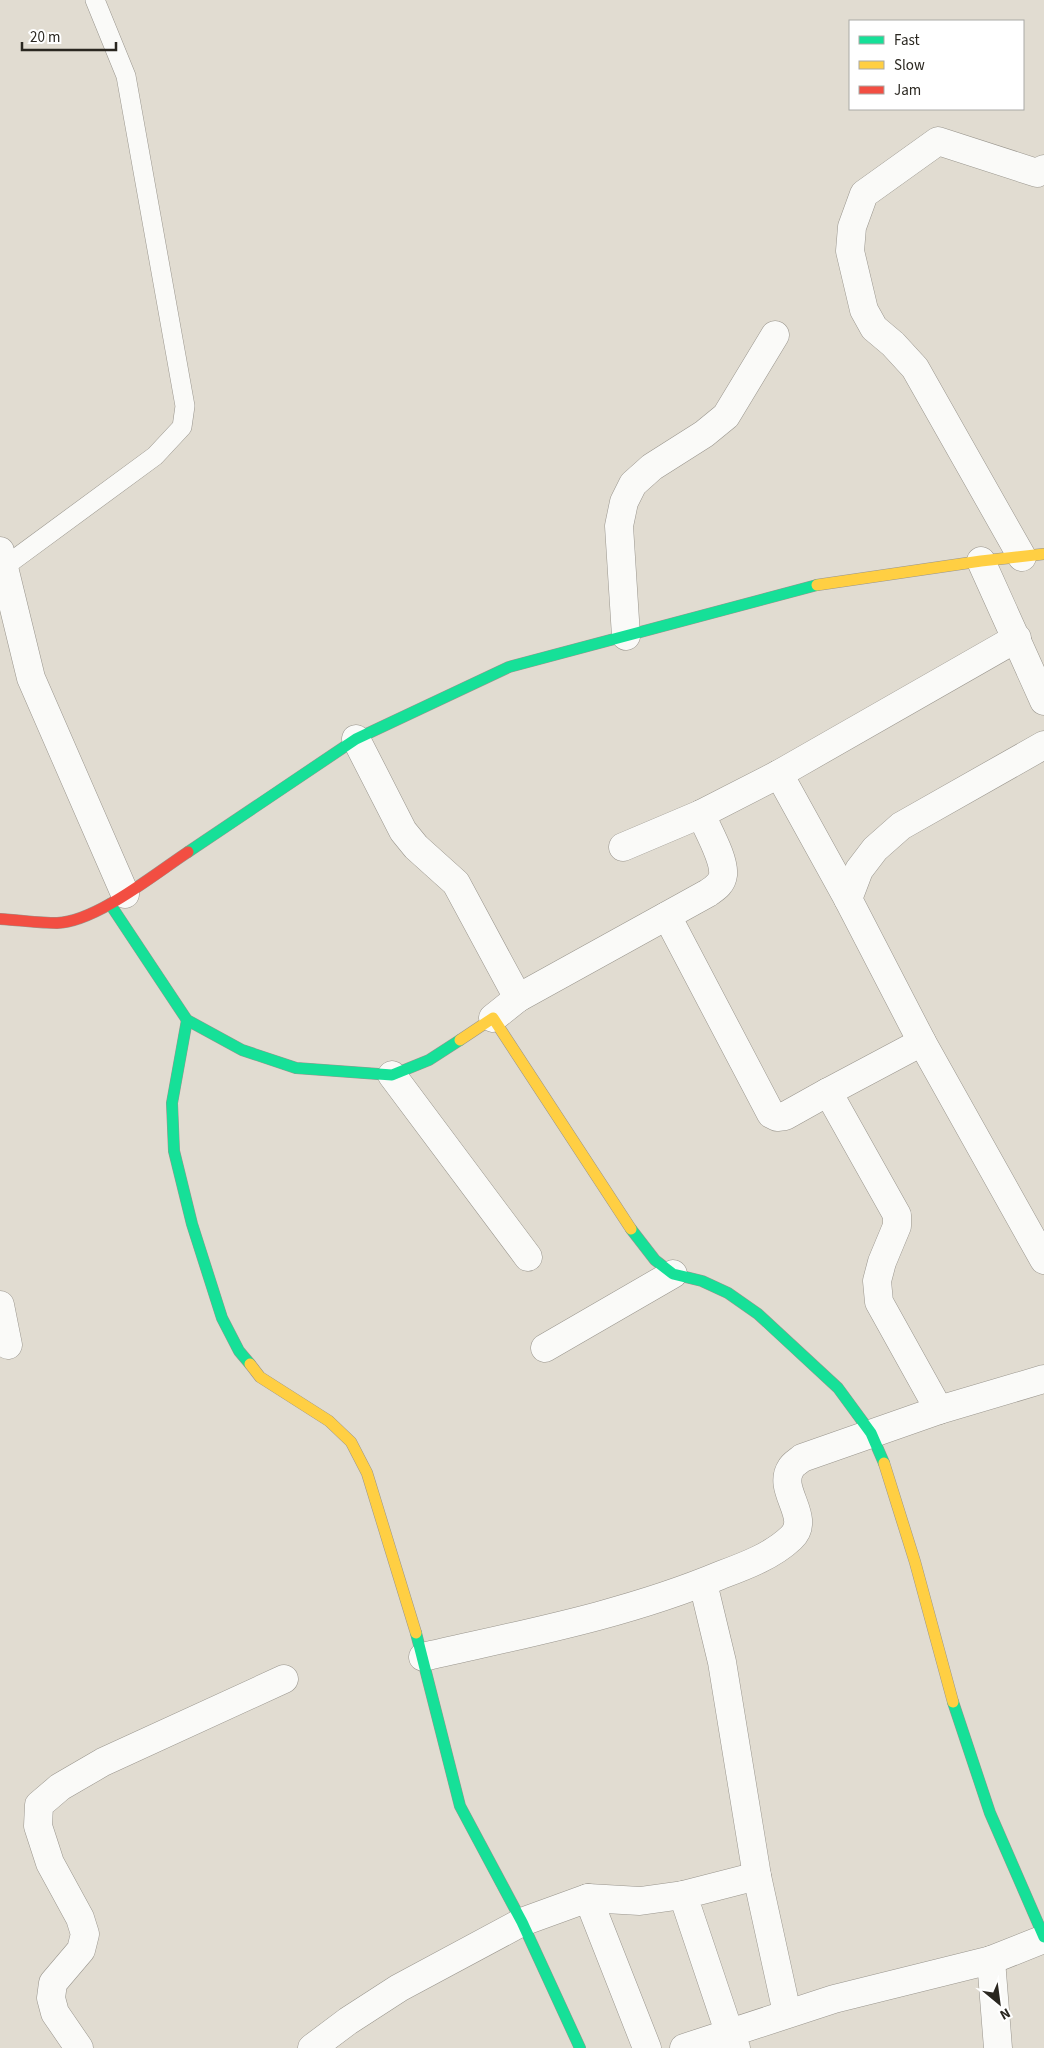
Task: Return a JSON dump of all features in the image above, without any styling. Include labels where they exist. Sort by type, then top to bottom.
[{"type":"street","points":[[0,919],[59,923],[79,918],[118,899],[356,739],[509,667],[811,586],[981,561],[1033,556],[915,368],[893,344],[874,328],[864,310],[850,251],[852,228],[864,194],[938,141],[1037,173],[1044,169]]},
{"type":"street","points":[[626,636],[619,526],[624,502],[633,484],[652,467],[704,434],[726,416],[775,335]]},
{"type":"street","points":[[2,559],[31,678],[118,899],[187,1020],[242,1050],[296,1068],[392,1075],[429,1060],[493,1018],[518,998],[720,885],[723,875],[719,856],[701,814]]},
{"type":"street","points":[[981,561],[1044,701]]},
{"type":"street","points":[[623,847],[701,814],[779,774],[1017,638]]},
{"type":"street","points":[[356,739],[403,831],[416,847],[456,883],[518,998]]},
{"type":"street","points":[[848,899],[859,870],[875,850],[901,826],[1044,745]]},
{"type":"street","points":[[779,774],[848,899],[922,1042],[1044,1260]]},
{"type":"street","points":[[667,916],[771,1114],[777,1117],[786,1116],[922,1042]]},
{"type":"street","points":[[493,1018],[640,1242],[655,1260],[673,1274],[702,1281],[728,1293],[758,1314],[838,1388],[871,1433],[882,1456],[915,1562],[958,1722],[990,1813],[1044,1938],[991,1960],[834,1999],[787,2013],[733,2040],[684,2048]]},
{"type":"street","points":[[187,1020],[172,1103],[174,1151],[192,1224],[222,1318],[239,1351],[260,1377],[328,1421],[351,1442],[367,1473],[423,1657],[460,1806],[522,1922],[580,2048]]},
{"type":"street","points":[[392,1075],[528,1257]]},
{"type":"street","points":[[828,1092],[897,1215],[897,1226],[882,1262],[877,1281],[879,1302],[939,1410]]},
{"type":"street","points":[[545,1348],[673,1274]]},
{"type":"street","points":[[0,1305],[8,1345]]},
{"type":"street","points":[[423,1657],[608,1615],[703,1583],[748,1565],[783,1545],[793,1536],[798,1526],[798,1516],[786,1480],[791,1467],[802,1458],[939,1410],[1044,1379]]},
{"type":"street","points":[[703,1583],[722,1662],[758,1876],[787,2013]]},
{"type":"street","points":[[79,2048],[55,2013],[51,1998],[53,1983],[81,1950],[85,1934],[80,1918],[50,1863],[38,1826],[39,1805],[60,1787],[103,1762],[284,1680]]},
{"type":"street","points":[[312,2048],[348,2021],[399,1988],[522,1922],[588,1898],[640,1901],[683,1895],[758,1876]]},
{"type":"street","points":[[683,1895],[733,2040]]},
{"type":"street","points":[[588,1898],[647,2048]]},
{"type":"street","points":[[991,1960],[998,2048]]},
{"type":"lane","points":[[2,559],[155,456],[182,427],[185,406],[126,76],[95,0]]},
{"type":"traffic: fast","points":[[188,852],[356,739],[509,667],[817,585]]},
{"type":"traffic: fast","points":[[110,904],[187,1020],[242,1050],[296,1068],[392,1075],[429,1060],[460,1040]]},
{"type":"traffic: fast","points":[[187,1020],[172,1103],[174,1151],[192,1224],[222,1318],[239,1351],[250,1364]]},
{"type":"traffic: fast","points":[[631,1229],[655,1260],[673,1274],[702,1281],[728,1293],[758,1314],[838,1388],[871,1433],[884,1463]]},
{"type":"traffic: fast","points":[[416,1633],[460,1806],[522,1922],[580,2048]]},
{"type":"traffic: fast","points":[[953,1702],[990,1813],[1044,1937]]},
{"type":"traffic: slow","points":[[817,585],[981,561],[1044,554]]},
{"type":"traffic: slow","points":[[460,1040],[493,1018],[631,1229]]},
{"type":"traffic: slow","points":[[250,1364],[260,1377],[329,1421],[351,1442],[367,1473],[416,1633]]},
{"type":"traffic: slow","points":[[884,1463],[915,1562],[953,1702]]},
{"type":"traffic: jam","points":[[0,919],[50,923],[73,921],[107,906],[188,852]]}]
